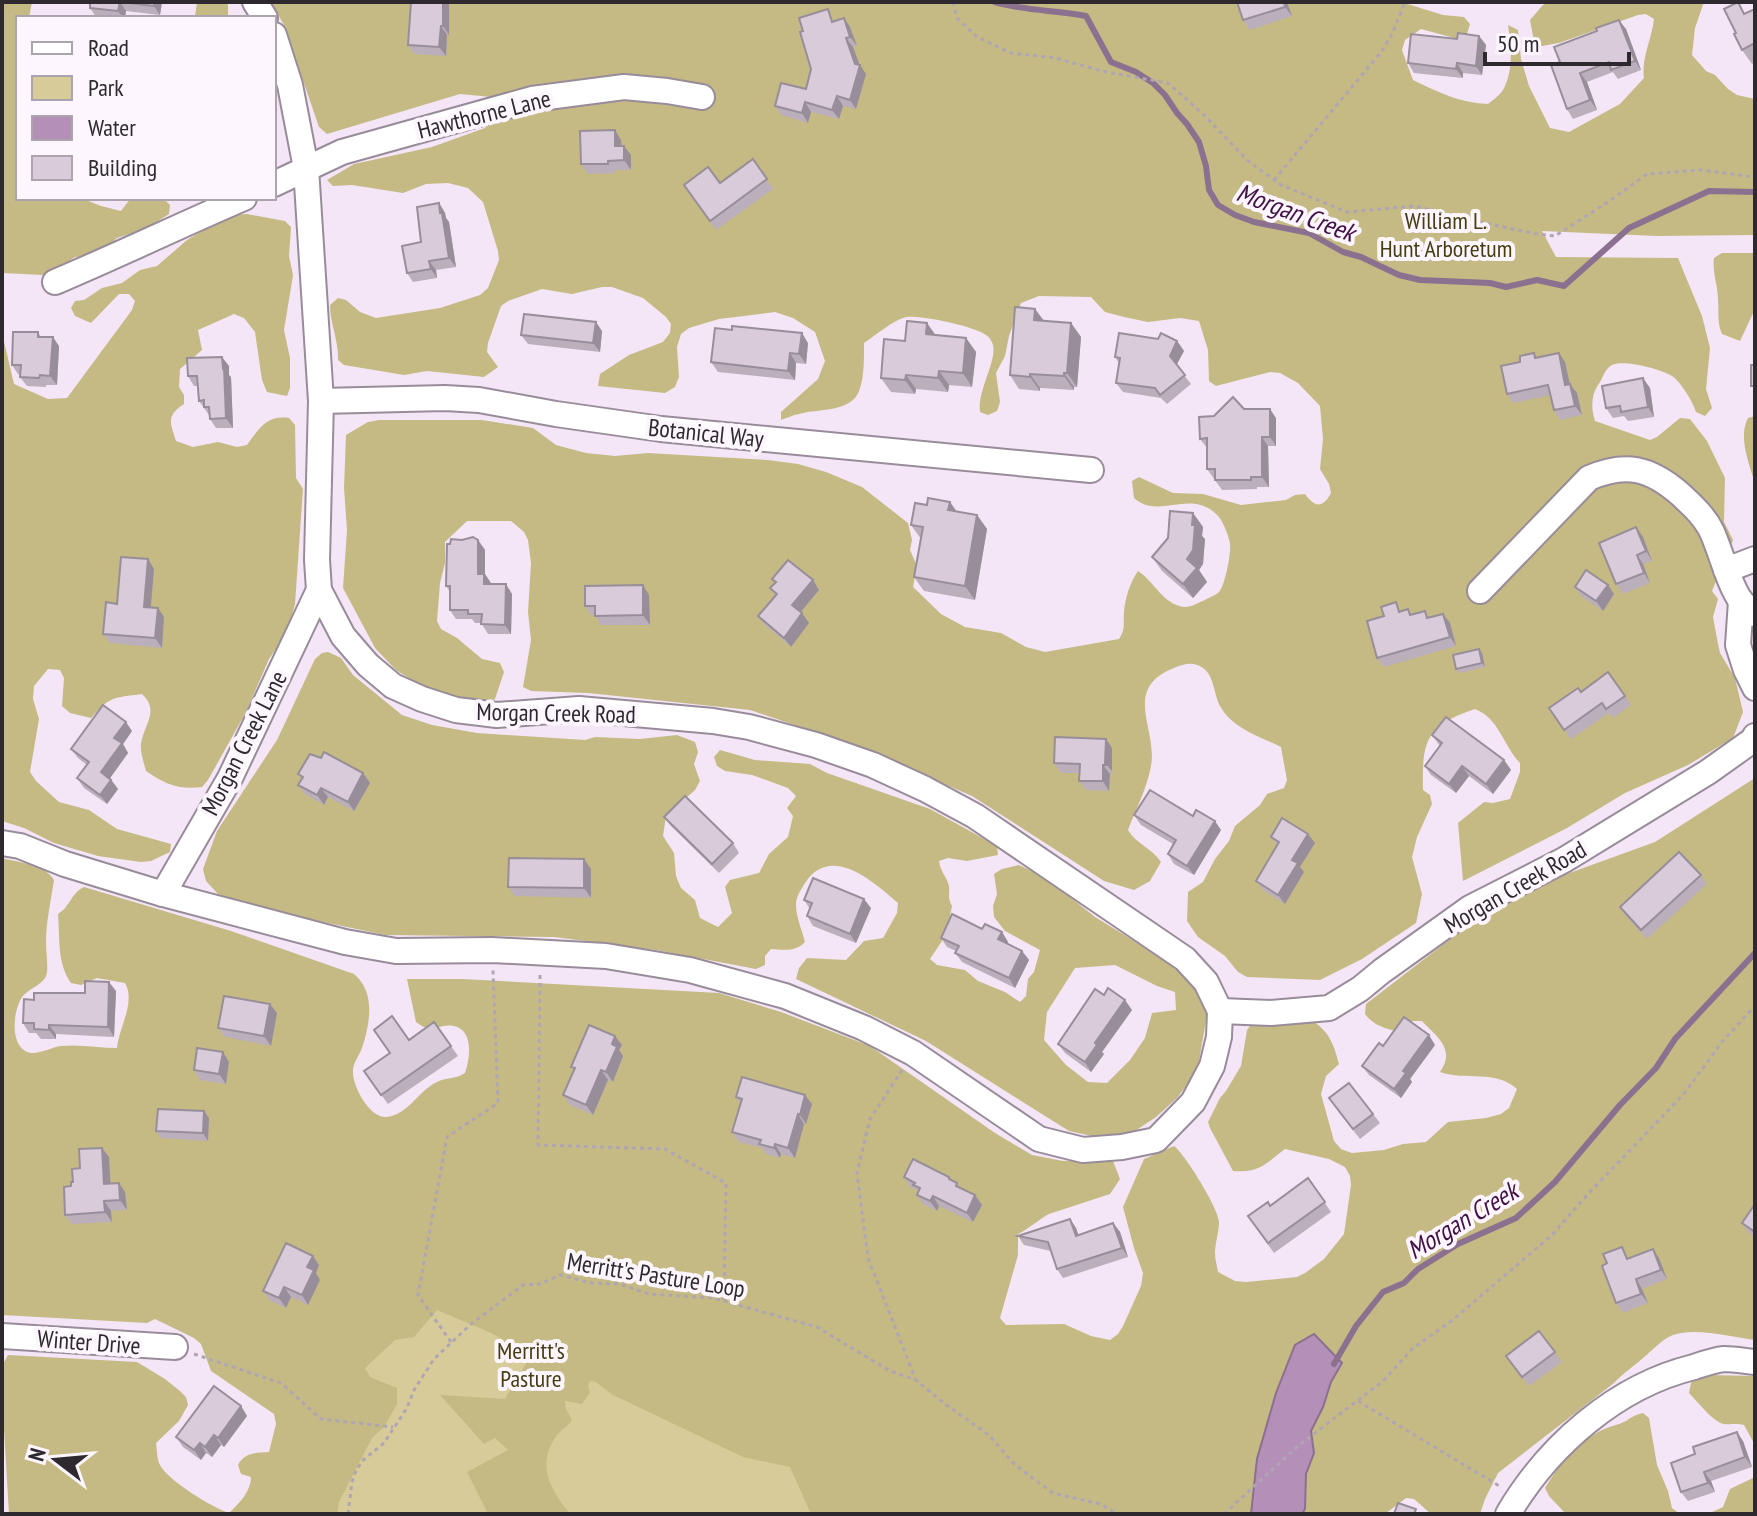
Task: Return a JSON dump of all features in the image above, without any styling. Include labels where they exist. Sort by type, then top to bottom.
[{"type":"street","name":"Morgan Creek Road","points":[[276,41],[290,85],[306,168],[321,401],[319,590],[343,636],[368,665],[393,686],[445,707],[497,715],[579,709],[713,721],[816,745],[873,765],[975,816],[1185,959],[1206,982],[1220,1011],[1271,1013],[1329,1008],[1360,989],[1470,908],[1564,860],[1708,772],[1755,736]]},
{"type":"street","name":"Hawthorne Lane","points":[[276,183],[342,152],[532,99],[624,87],[702,97]]},
{"type":"street","points":[[55,282],[240,200]]},
{"type":"street","name":"Botanical Way","points":[[321,401],[479,400],[661,429],[1091,470]]},
{"type":"street","points":[[1480,591],[1589,478],[1604,471],[1631,468],[1658,477],[1693,505],[1711,529],[1726,570],[1748,608],[1738,645],[1755,688]]},
{"type":"street","points":[[1726,570],[1755,559]]},
{"type":"street","name":"Morgan Creek Lane","points":[[163,894],[230,778],[319,590]]},
{"type":"street","points":[[2,843],[20,846],[65,864],[163,894],[300,931],[396,951],[492,950],[606,956],[690,970],[785,996],[864,1028],[913,1053],[1039,1139],[1083,1150],[1156,1140],[1193,1102],[1212,1066],[1219,1037],[1220,1011]]},
{"type":"street","name":"Winter Drive","points":[[2,1336],[175,1347]]},
{"type":"street","points":[[1513,1506],[1537,1471],[1564,1442],[1627,1394],[1677,1371],[1723,1359],[1755,1362]]},
{"type":"path","points":[[953,2],[957,18],[977,37],[1011,53],[1055,58],[1106,72],[1168,83],[1247,160],[1274,180],[1347,212],[1414,206],[1555,236],[1647,174],[1700,170],[1755,177]]},
{"type":"path","points":[[1274,180],[1382,51],[1405,2]]},
{"type":"path","points":[[451,1342],[418,1295],[447,1137],[498,1103],[492,950]]},
{"type":"path","points":[[540,952],[538,1145],[665,1149],[726,1183],[724,1301]]},
{"type":"path","points":[[1224,1514],[1298,1446],[1383,1381],[1412,1349],[1454,1319],[1552,1235],[1683,1095],[1722,1042],[1755,1006]]},
{"type":"path","points":[[913,1053],[870,1119],[857,1173],[868,1258],[916,1380]]},
{"type":"path","name":"Merritt's Pasture Loop","points":[[348,1514],[355,1473],[362,1461],[384,1443],[434,1359],[470,1325],[523,1285],[540,1284],[560,1275],[591,1283],[619,1284],[649,1294],[713,1298],[817,1327],[890,1371],[916,1380],[989,1435],[1014,1464],[1053,1493],[1100,1504],[1118,1514]]},
{"type":"path","points":[[175,1347],[281,1383],[321,1419],[393,1427]]},
{"type":"path","points":[[1358,1401],[1513,1506]]},
{"type":"green space","points":[[2,2],[32,2],[29,16],[16,16],[16,200],[86,200],[121,211],[129,200],[165,200],[170,205],[169,214],[147,228],[117,238],[92,256],[75,257],[52,273],[2,273]]},
{"type":"green space","points":[[197,2],[225,2],[228,5],[228,16],[195,16]]},
{"type":"green space","name":"William L. Hunt Arboretum","points":[[271,2],[1401,2],[1443,15],[1464,17],[1470,24],[1467,34],[1458,39],[1421,29],[1405,40],[1402,50],[1413,80],[1440,93],[1488,104],[1502,92],[1509,75],[1511,49],[1508,25],[1518,30],[1521,59],[1529,86],[1550,128],[1569,132],[1620,104],[1644,78],[1644,63],[1654,19],[1646,14],[1638,15],[1542,46],[1534,41],[1530,20],[1543,5],[1548,2],[1704,2],[1695,28],[1692,55],[1728,89],[1737,95],[1755,99],[1755,235],[1657,236],[1542,231],[1556,257],[1678,258],[1702,316],[1710,348],[1706,389],[1712,408],[1705,416],[1696,412],[1686,392],[1672,376],[1624,363],[1607,369],[1594,393],[1592,407],[1595,421],[1650,440],[1680,418],[1690,419],[1707,441],[1725,478],[1724,522],[1733,540],[1712,591],[1718,599],[1713,617],[1720,653],[1735,678],[1743,712],[1733,738],[1688,765],[1625,793],[1567,828],[1463,881],[1458,823],[1484,802],[1510,799],[1520,772],[1520,763],[1495,725],[1483,713],[1475,709],[1446,722],[1430,738],[1424,759],[1423,790],[1430,795],[1432,804],[1412,857],[1422,894],[1416,923],[1362,959],[1320,980],[1247,977],[1198,937],[1187,921],[1188,892],[1203,882],[1235,826],[1260,805],[1267,794],[1284,788],[1287,780],[1281,747],[1232,721],[1220,706],[1207,671],[1196,664],[1181,665],[1158,677],[1145,698],[1151,766],[1128,830],[1161,862],[1150,881],[1134,890],[1104,881],[972,796],[851,744],[750,710],[588,693],[531,691],[523,687],[531,640],[528,612],[531,563],[528,540],[511,521],[467,521],[445,542],[445,563],[440,583],[437,621],[441,629],[482,659],[500,663],[504,672],[495,699],[486,704],[428,690],[396,670],[375,648],[343,588],[347,530],[344,488],[346,435],[368,422],[482,420],[533,428],[556,445],[586,453],[768,460],[826,472],[862,487],[908,523],[912,540],[910,550],[917,566],[913,587],[941,614],[965,627],[1001,633],[1026,647],[1045,652],[1119,639],[1127,596],[1138,571],[1165,598],[1185,607],[1213,596],[1221,589],[1230,545],[1219,517],[1198,504],[1144,504],[1134,498],[1132,481],[1139,477],[1173,493],[1203,494],[1241,505],[1286,500],[1305,494],[1312,502],[1322,504],[1331,493],[1320,469],[1323,439],[1320,406],[1298,383],[1280,373],[1270,372],[1216,386],[1209,381],[1208,350],[1199,321],[1180,318],[1148,322],[1124,317],[1105,312],[1091,297],[1039,296],[1021,303],[1005,356],[996,373],[1000,402],[997,411],[988,415],[980,412],[980,404],[992,359],[990,339],[970,328],[914,317],[896,321],[864,343],[862,381],[854,399],[835,408],[781,420],[781,412],[818,379],[825,361],[815,332],[793,318],[775,312],[719,319],[689,328],[681,334],[677,347],[679,377],[675,387],[665,393],[598,386],[600,374],[629,355],[663,342],[670,333],[671,324],[666,317],[643,298],[612,287],[572,294],[542,289],[508,301],[501,306],[488,343],[487,352],[498,367],[484,377],[427,371],[404,375],[344,365],[338,360],[330,312],[330,305],[338,298],[376,318],[440,308],[480,295],[488,288],[499,260],[483,202],[468,188],[448,183],[426,184],[403,193],[352,185],[333,186],[327,180],[354,164],[432,147],[485,128],[512,99],[460,94],[327,134],[319,127],[284,25]]},
{"type":"green space","points":[[247,214],[285,221],[291,227],[289,256],[293,275],[284,330],[290,358],[290,388],[287,396],[267,392],[262,380],[255,332],[244,318],[234,314],[198,330],[202,350],[180,369],[179,387],[184,395],[184,404],[174,412],[171,424],[176,441],[193,447],[218,442],[237,447],[247,445],[264,424],[274,419],[289,418],[295,425],[296,478],[303,489],[295,604],[287,633],[269,659],[246,712],[202,787],[172,785],[146,771],[141,744],[150,706],[142,694],[113,699],[91,718],[70,713],[62,706],[64,678],[60,670],[48,669],[34,686],[33,699],[39,719],[30,772],[36,781],[59,802],[89,810],[117,829],[171,844],[170,852],[151,861],[98,856],[54,843],[2,821],[2,333],[14,384],[48,399],[67,398],[132,310],[135,301],[129,294],[119,294],[91,323],[75,316],[71,308],[75,301],[84,300],[102,288],[122,283],[140,270],[157,266],[187,240],[229,215]]},
{"type":"green space","points":[[1722,253],[1755,253],[1755,309],[1740,341],[1722,334],[1719,326],[1714,258]]},
{"type":"green space","points":[[1755,416],[1755,483],[1744,433],[1748,418]]},
{"type":"green space","points":[[328,652],[341,658],[353,675],[402,715],[432,725],[477,733],[585,740],[595,737],[640,739],[677,735],[695,742],[698,752],[694,764],[700,781],[695,790],[666,816],[663,836],[674,853],[676,876],[681,888],[695,900],[700,918],[718,927],[732,913],[725,887],[730,880],[759,873],[769,854],[788,837],[793,816],[787,808],[796,796],[788,788],[752,775],[725,771],[717,766],[714,757],[720,750],[755,760],[810,764],[827,773],[930,809],[997,846],[998,855],[967,861],[948,858],[939,861],[949,886],[952,906],[946,935],[930,959],[937,965],[965,970],[978,981],[1020,1002],[1026,996],[1028,979],[1034,972],[1040,950],[1005,931],[994,917],[993,906],[997,894],[994,874],[1019,865],[1045,877],[1095,917],[1188,974],[1199,990],[1207,1015],[1197,1072],[1177,1098],[1132,1133],[1106,1139],[1069,1131],[926,1041],[796,979],[799,968],[807,958],[846,960],[864,941],[883,938],[897,913],[898,903],[888,894],[865,877],[840,866],[827,866],[815,872],[799,893],[796,910],[805,942],[794,949],[771,949],[765,956],[765,965],[756,969],[656,950],[554,937],[385,935],[271,911],[218,894],[206,881],[203,869],[217,831],[277,740],[315,659]],"holes":[[[1115,965],[1175,992],[1176,1010],[1152,1013],[1145,1038],[1130,1060],[1107,1083],[1088,1082],[1066,1065],[1044,1040],[1047,1012],[1075,968]]]},
{"type":"green space","points":[[1755,778],[1755,1340],[1692,1332],[1673,1335],[1665,1340],[1498,1473],[1480,1514],[1431,1514],[1414,1499],[1406,1498],[1385,1514],[811,1514],[790,1467],[743,1457],[590,1381],[590,1392],[582,1404],[565,1401],[572,1420],[555,1438],[547,1459],[552,1487],[570,1514],[488,1514],[467,1472],[508,1450],[495,1438],[484,1444],[440,1395],[505,1399],[531,1355],[491,1333],[437,1310],[414,1337],[395,1340],[365,1368],[370,1377],[397,1388],[397,1404],[384,1427],[372,1438],[339,1502],[337,1514],[9,1514],[2,1395],[2,1366],[8,1355],[137,1362],[165,1379],[186,1397],[188,1405],[179,1421],[156,1443],[159,1463],[180,1485],[229,1513],[244,1497],[251,1477],[241,1474],[238,1465],[247,1455],[269,1452],[276,1424],[274,1414],[211,1371],[201,1344],[155,1319],[147,1323],[2,1315],[2,858],[38,867],[54,880],[46,934],[47,973],[43,981],[21,999],[16,1012],[16,1038],[24,1050],[31,1053],[68,1046],[117,1048],[129,998],[125,983],[97,978],[81,985],[71,983],[61,959],[58,914],[84,887],[231,931],[354,974],[366,990],[369,1009],[367,1029],[353,1077],[363,1100],[374,1113],[381,1116],[401,1112],[430,1086],[465,1073],[468,1060],[468,1039],[460,1029],[448,1026],[431,1029],[416,1022],[407,979],[462,979],[719,993],[781,1012],[870,1046],[995,1133],[1032,1155],[1063,1161],[1113,1161],[1120,1179],[1110,1194],[1049,1214],[1018,1234],[1018,1255],[1000,1318],[1006,1325],[1064,1324],[1091,1336],[1110,1340],[1123,1326],[1141,1286],[1143,1273],[1123,1207],[1144,1159],[1174,1146],[1185,1159],[1217,1215],[1219,1226],[1215,1253],[1218,1272],[1235,1281],[1297,1277],[1324,1259],[1344,1234],[1351,1185],[1345,1167],[1329,1159],[1285,1149],[1256,1169],[1233,1171],[1210,1128],[1208,1122],[1220,1098],[1241,1066],[1247,1030],[1253,1022],[1313,1021],[1327,1035],[1339,1064],[1326,1076],[1321,1094],[1334,1141],[1341,1149],[1352,1153],[1426,1142],[1448,1122],[1501,1114],[1509,1108],[1517,1089],[1490,1077],[1440,1072],[1446,1057],[1443,1044],[1422,1021],[1413,1021],[1398,1031],[1388,1029],[1368,1018],[1365,1014],[1366,1004],[1471,923],[1564,875],[1655,842]]},
{"type":"green space","name":"Merritt's Pasture","points":[[445,1182],[1314,1514],[293,1514]]},
{"type":"green space","points":[[1707,1375],[1755,1376],[1755,1445],[1744,1425],[1720,1422],[1689,1393],[1691,1383]]},
{"type":"green space","points":[[1643,1413],[1649,1418],[1657,1465],[1672,1508],[1680,1514],[1566,1514],[1545,1488],[1563,1462],[1592,1436]]},
{"type":"green space","points":[[1755,1477],[1755,1514],[1696,1514],[1710,1513],[1723,1507],[1730,1489]]},
{"type":"water","points":[[1314,1334],[1342,1363],[1311,1431],[1314,1453],[1306,1474],[1305,1509],[1302,1514],[1251,1514],[1257,1459],[1276,1393],[1295,1345]]},
{"type":"building","points":[[90,2],[120,2],[118,11],[90,8]]},
{"type":"building","points":[[123,2],[154,2],[154,6]]},
{"type":"building","points":[[411,2],[443,2],[439,47],[408,45]]},
{"type":"building","points":[[1237,2],[1284,2],[1285,7],[1243,20]]},
{"type":"building","points":[[1738,2],[1744,14],[1755,9],[1755,43],[1742,50],[1724,9]]},
{"type":"building","points":[[828,9],[832,22],[844,18],[850,37],[846,38],[855,64],[860,65],[850,100],[837,96],[832,110],[805,102],[802,113],[775,106],[781,83],[806,89],[811,69],[799,18]]},
{"type":"building","points":[[1619,20],[1635,61],[1611,70],[1609,62],[1580,73],[1590,100],[1567,109],[1551,65],[1560,62],[1554,47]]},
{"type":"building","points":[[1458,33],[1479,36],[1476,66],[1457,63],[1456,69],[1408,63],[1411,34],[1457,39]]},
{"type":"building","points":[[615,130],[615,146],[624,146],[624,160],[608,161],[608,164],[581,164],[580,131]]},
{"type":"building","points":[[753,159],[767,179],[710,221],[684,185],[708,167],[720,183]]},
{"type":"building","points":[[439,203],[449,258],[429,261],[431,269],[407,273],[402,246],[421,242],[417,207]]},
{"type":"building","points":[[1015,307],[1035,309],[1034,320],[1071,323],[1067,373],[1064,376],[1010,375]]},
{"type":"building","points":[[524,314],[596,322],[593,343],[521,335]]},
{"type":"building","points":[[907,321],[927,323],[926,334],[966,338],[963,373],[939,371],[938,378],[906,375],[905,380],[881,378],[884,339],[905,341]]},
{"type":"building","points":[[732,326],[802,333],[799,354],[790,353],[788,371],[711,362],[715,328],[732,330]]},
{"type":"building","points":[[13,332],[38,332],[38,337],[53,337],[50,376],[20,377],[21,365],[12,365]]},
{"type":"building","points":[[1119,333],[1158,339],[1161,333],[1177,341],[1170,356],[1185,375],[1160,395],[1155,388],[1116,383],[1120,358],[1115,357]]},
{"type":"building","points":[[1534,353],[1535,358],[1559,353],[1565,385],[1570,384],[1575,406],[1554,410],[1548,385],[1507,394],[1501,366],[1520,362],[1520,356]]},
{"type":"building","points":[[222,357],[226,418],[210,419],[209,407],[204,407],[204,400],[199,401],[197,376],[188,376],[187,358]]},
{"type":"building","points":[[1751,365],[1755,365],[1755,386],[1751,386]]},
{"type":"building","points":[[1643,378],[1648,407],[1621,412],[1620,406],[1606,408],[1602,386]]},
{"type":"building","points":[[1233,397],[1244,409],[1270,409],[1270,437],[1262,437],[1262,477],[1215,480],[1215,469],[1207,469],[1207,438],[1200,439],[1199,417],[1214,416]]},
{"type":"building","points":[[928,498],[950,502],[948,510],[977,515],[965,586],[914,577],[923,527],[911,525],[915,503],[927,505]]},
{"type":"building","points":[[1170,511],[1193,513],[1193,550],[1187,559],[1197,568],[1183,584],[1152,557],[1168,538]]},
{"type":"building","points":[[1636,527],[1646,551],[1637,555],[1644,573],[1616,584],[1599,543]]},
{"type":"building","points":[[473,537],[478,540],[478,574],[484,574],[484,584],[506,584],[505,625],[481,624],[482,614],[450,610],[450,586],[446,586],[447,544],[451,539]]},
{"type":"building","points":[[121,557],[148,559],[144,607],[158,608],[155,638],[103,634],[106,602],[117,604]]},
{"type":"building","points":[[788,560],[813,580],[792,605],[802,613],[784,638],[758,616],[777,594],[770,588],[776,582],[772,579]]},
{"type":"building","points":[[1586,570],[1608,585],[1596,601],[1575,587]]},
{"type":"building","points":[[643,585],[643,615],[595,616],[595,606],[585,606],[585,586]]},
{"type":"building","points":[[1396,602],[1399,612],[1408,609],[1410,615],[1425,611],[1427,618],[1443,614],[1450,637],[1377,658],[1367,621],[1384,616],[1381,607]]},
{"type":"building","points":[[1479,649],[1482,663],[1456,669],[1453,655]]},
{"type":"building","points":[[1608,672],[1625,696],[1606,709],[1602,703],[1564,730],[1549,708],[1578,688],[1581,692]]},
{"type":"building","points":[[103,705],[126,722],[114,738],[122,743],[101,772],[111,780],[100,795],[77,778],[89,762],[71,749]]},
{"type":"building","points":[[1446,717],[1504,760],[1486,784],[1462,766],[1449,784],[1425,766],[1442,743],[1432,735]]},
{"type":"building","points":[[1055,737],[1106,739],[1105,763],[1108,765],[1103,765],[1103,781],[1079,781],[1080,764],[1054,763]]},
{"type":"building","points":[[324,752],[363,773],[348,802],[321,788],[317,795],[298,785],[303,777],[298,774],[310,754],[321,758]]},
{"type":"building","points":[[1150,790],[1193,816],[1196,810],[1215,821],[1187,866],[1168,854],[1176,840],[1134,815]]},
{"type":"building","points":[[685,796],[733,843],[712,864],[664,817]]},
{"type":"building","points":[[1282,818],[1308,834],[1292,860],[1298,863],[1278,895],[1256,881],[1279,842],[1271,837]]},
{"type":"building","points":[[1679,852],[1701,875],[1641,930],[1620,907]]},
{"type":"building","points":[[509,858],[584,859],[584,888],[508,887]]},
{"type":"building","points":[[813,878],[864,899],[850,934],[807,916],[812,903],[804,900]]},
{"type":"building","points":[[952,914],[982,929],[985,924],[1002,932],[998,939],[1022,951],[1009,978],[955,953],[959,946],[941,938]]},
{"type":"building","points":[[85,981],[109,982],[108,1027],[49,1025],[49,1030],[34,1029],[34,1023],[23,1023],[24,999],[34,1000],[34,993],[85,993]]},
{"type":"building","points":[[1108,988],[1125,1000],[1085,1062],[1058,1044],[1095,989],[1104,995]]},
{"type":"building","points":[[224,996],[270,1004],[264,1036],[218,1028]]},
{"type":"building","points":[[392,1016],[409,1040],[434,1022],[451,1046],[381,1095],[364,1071],[390,1053],[374,1030]]},
{"type":"building","points":[[1404,1017],[1429,1035],[1394,1089],[1362,1066],[1379,1043],[1383,1046]]},
{"type":"building","points":[[589,1025],[615,1036],[612,1044],[617,1047],[606,1072],[601,1070],[586,1105],[563,1095]]},
{"type":"building","points":[[197,1048],[223,1052],[219,1074],[194,1070]]},
{"type":"building","points":[[742,1077],[805,1095],[788,1148],[759,1144],[761,1140],[732,1132],[742,1099],[736,1097]]},
{"type":"building","points":[[1349,1083],[1373,1114],[1353,1129],[1329,1098]]},
{"type":"building","points":[[158,1109],[204,1111],[203,1133],[156,1131]]},
{"type":"building","points":[[102,1148],[104,1184],[119,1183],[120,1200],[104,1201],[105,1212],[65,1215],[64,1187],[71,1186],[73,1182],[72,1169],[80,1168],[79,1149]]},
{"type":"building","points":[[913,1159],[949,1177],[957,1183],[956,1186],[975,1195],[967,1213],[933,1196],[930,1201],[917,1195],[920,1188],[904,1177]]},
{"type":"building","points":[[1308,1178],[1325,1202],[1268,1243],[1248,1216],[1268,1202],[1270,1206]]},
{"type":"building","points":[[1755,1204],[1755,1232],[1742,1223]]},
{"type":"building","points":[[1070,1219],[1076,1236],[1113,1223],[1122,1248],[1057,1269],[1048,1242],[1018,1236]]},
{"type":"building","points":[[286,1243],[313,1256],[307,1267],[314,1270],[302,1295],[284,1287],[279,1298],[263,1291]]},
{"type":"building","points":[[1622,1247],[1627,1259],[1653,1249],[1661,1270],[1636,1279],[1641,1294],[1616,1303],[1602,1266],[1607,1263],[1603,1254]]},
{"type":"building","points":[[1539,1331],[1555,1352],[1522,1377],[1506,1356]]},
{"type":"building","points":[[214,1386],[241,1406],[218,1438],[214,1435],[205,1447],[200,1443],[194,1450],[176,1437]]},
{"type":"building","points":[[1737,1432],[1745,1457],[1704,1472],[1708,1483],[1681,1492],[1671,1463],[1695,1454],[1693,1447]]},
{"type":"building","points":[[1398,1503],[1416,1509],[1414,1514],[1394,1514]]},
{"type":"waterway","name":"Morgan Creek","points":[[994,2],[1086,16],[1111,62],[1153,83],[1187,124],[1199,142],[1209,190],[1218,205],[1254,222],[1309,233],[1343,252],[1399,275],[1420,280],[1490,283],[1506,287],[1537,280],[1564,286],[1629,228],[1709,191],[1755,192]]},
{"type":"waterway","name":"Morgan Creek","points":[[1334,1364],[1356,1326],[1383,1292],[1404,1283],[1418,1269],[1458,1244],[1516,1218],[1555,1182],[1620,1105],[1656,1068],[1675,1039],[1755,953]]}]
